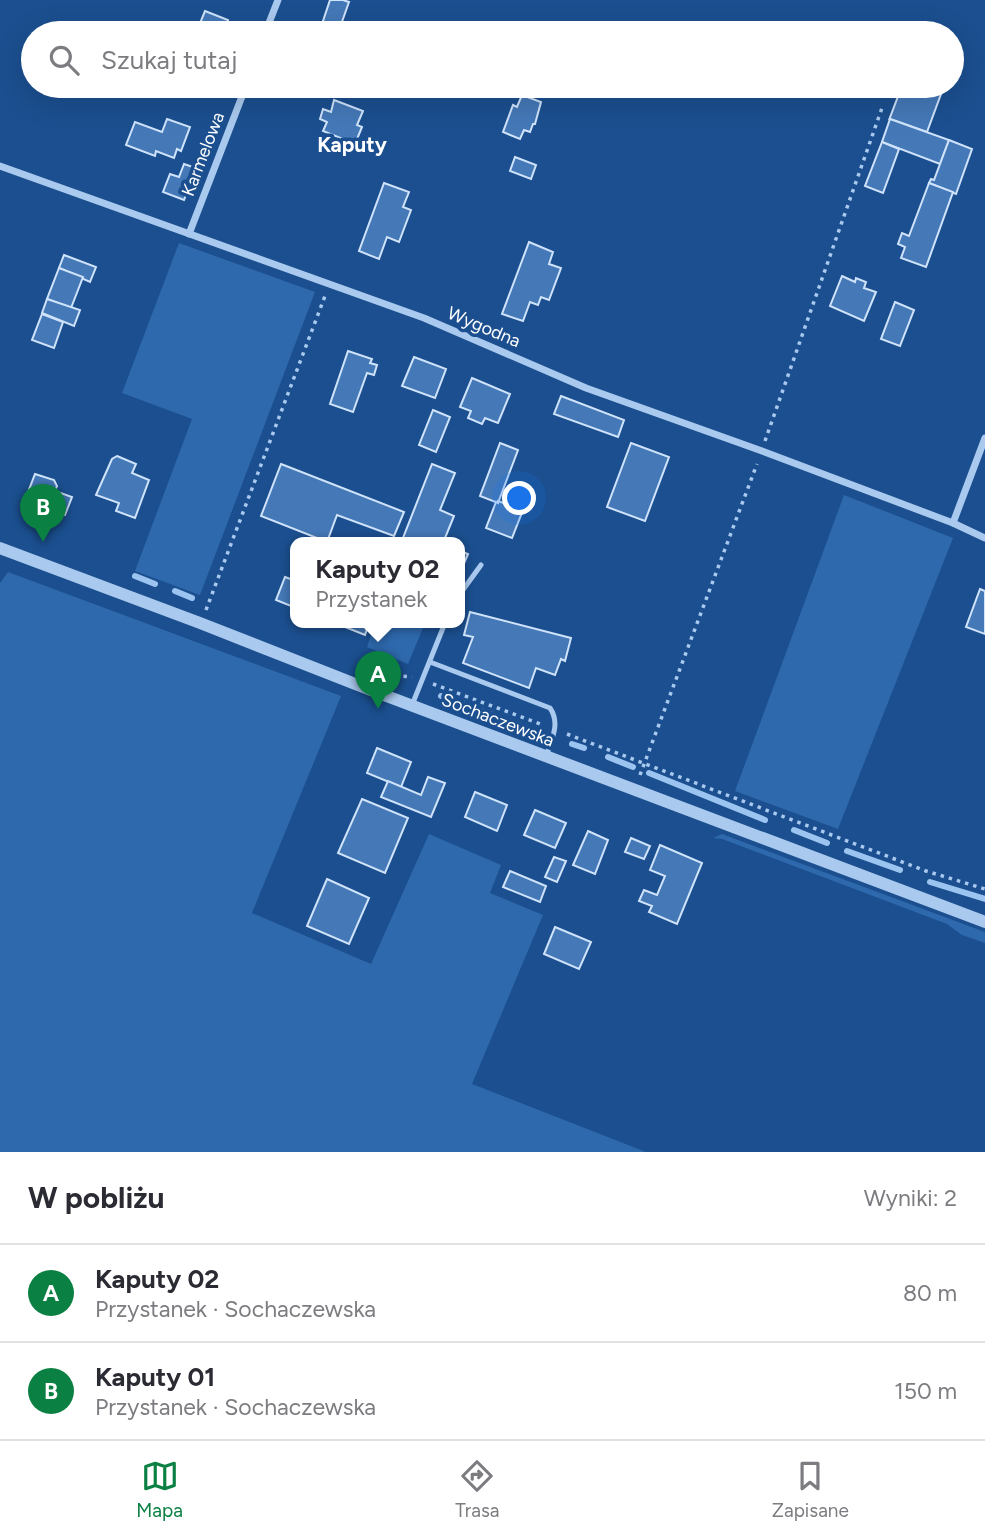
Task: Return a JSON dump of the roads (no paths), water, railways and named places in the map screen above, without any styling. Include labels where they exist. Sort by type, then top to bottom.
[{"type":"street","points":[[270,21],[278,0]]},
{"type":"street","name":"Karmelowa","points":[[189,234],[241,98]]},
{"type":"street","name":"Wygodna","points":[[0,166],[424,318],[586,388],[762,451],[953,523],[985,538]]},
{"type":"street","points":[[953,523],[985,438]]},
{"type":"street","name":"Sochaczewska","points":[[0,548],[985,922]]},
{"type":"lane","points":[[465,587],[481,565]]},
{"type":"lane","points":[[412,705],[443,628]]},
{"type":"lane","points":[[430,662],[550,708],[556,724],[546,757]]},
{"type":"waterway","points":[[135,576],[155,584]]},
{"type":"waterway","points":[[175,591],[192,598]]},
{"type":"waterway","points":[[441,696],[540,733]]},
{"type":"waterway","points":[[572,744],[584,748]]},
{"type":"waterway","points":[[608,757],[633,767]]},
{"type":"waterway","points":[[649,773],[765,820]]},
{"type":"waterway","points":[[794,830],[827,843]]},
{"type":"waterway","points":[[847,851],[900,870]]},
{"type":"waterway","points":[[930,882],[985,899]]},
{"type":"place","name":"Kaputy 01","points":[[43,542]]},
{"type":"place","name":"Kaputy 02","points":[[378,709]]},
{"type":"district","name":"Kaputy","points":[[352,144]]}]
